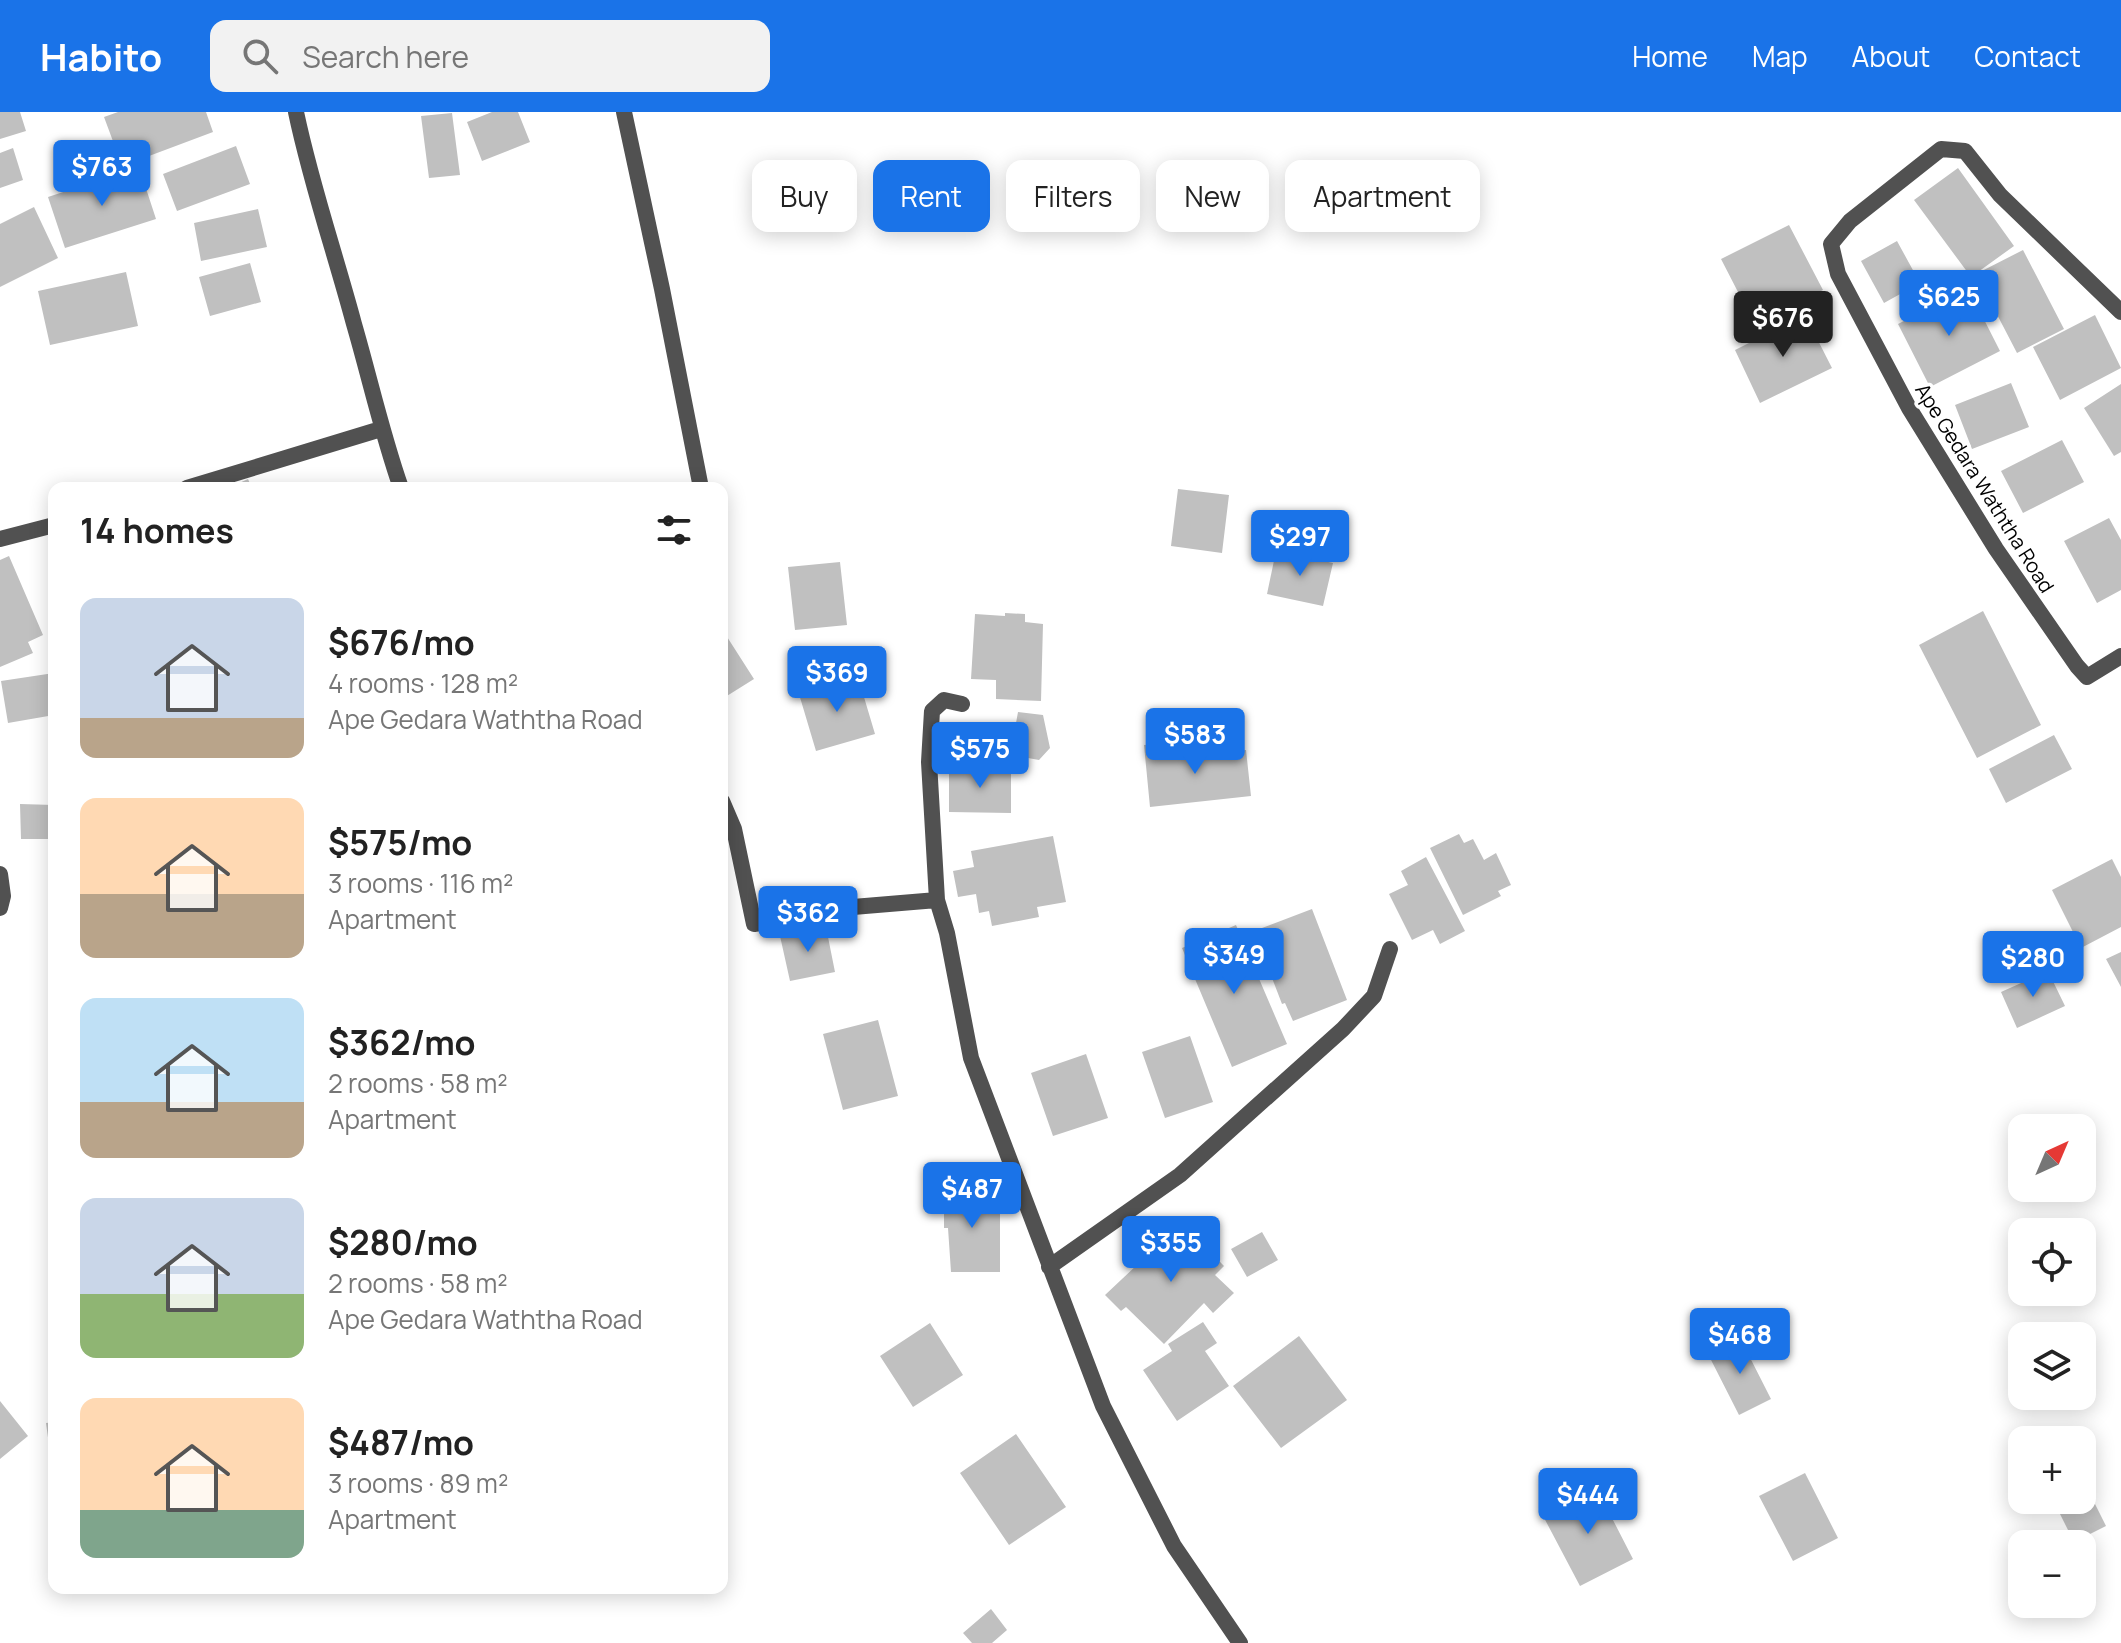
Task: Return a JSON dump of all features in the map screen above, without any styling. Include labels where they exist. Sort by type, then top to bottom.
[{"type":"street","points":[[296,112],[381,429],[399,482]]},
{"type":"street","points":[[624,112],[700,482]]},
{"type":"street","name":"Ape Gedara Waththa Road","points":[[2121,312],[2000,195],[1965,151],[1941,149],[1850,221],[1831,244],[1838,274],[1909,408],[1996,549],[2077,666],[2087,677],[2121,656]]},
{"type":"street","points":[[207,482],[381,429]]},
{"type":"street","points":[[0,539],[48,527]]},
{"type":"street","points":[[962,704],[944,700],[932,711],[929,762],[937,900],[947,933],[971,1058],[1103,1406],[1174,1546],[1240,1643]]},
{"type":"street","points":[[728,815],[734,829],[754,924],[853,907],[937,900]]},
{"type":"street","points":[[0,874],[3,896],[0,908]]},
{"type":"street","points":[[1049,1267],[1180,1175],[1343,1029],[1374,996],[1390,949]]},
{"type":"building","points":[[0,112],[20,112],[26,131],[0,139]]},
{"type":"building","points":[[118,112],[206,112],[213,132],[149,156],[145,143],[117,152],[104,117]]},
{"type":"building","points":[[492,112],[518,112],[530,142],[482,161],[467,122]]},
{"type":"building","points":[[452,113],[460,175],[429,178],[421,116]]},
{"type":"building","points":[[236,146],[250,184],[177,211],[163,174]]},
{"type":"building","points":[[13,148],[23,180],[0,188],[0,153]]},
{"type":"building","points":[[139,167],[156,219],[65,248],[48,197]]},
{"type":"building","points":[[1958,168],[2014,246],[1971,277],[1914,200]]},
{"type":"building","points":[[34,207],[58,258],[0,287],[0,224]]},
{"type":"building","points":[[258,209],[267,247],[201,261],[194,223]]},
{"type":"building","points":[[1789,225],[1823,290],[1755,325],[1721,259]]},
{"type":"building","points":[[1897,241],[1920,283],[1884,303],[1861,261]]},
{"type":"building","points":[[2023,250],[2064,329],[2017,353],[1976,274]]},
{"type":"building","points":[[250,263],[261,302],[210,316],[199,277]]},
{"type":"building","points":[[126,272],[138,326],[50,345],[38,291]]},
{"type":"building","points":[[1968,288],[2000,351],[1930,387],[1898,324]]},
{"type":"building","points":[[1805,315],[1832,368],[1760,403],[1735,350]]},
{"type":"building","points":[[2095,315],[2121,368],[2060,400],[2033,347]]},
{"type":"building","points":[[2011,383],[2029,427],[1972,449],[1955,405]]},
{"type":"building","points":[[2121,384],[2121,452],[2114,456],[2084,408]]},
{"type":"building","points":[[2062,440],[2084,482],[2023,513],[2001,471]]},
{"type":"building","points":[[1178,489],[1229,495],[1222,553],[1171,546]]},
{"type":"building","points":[[2109,518],[2121,540],[2121,590],[2097,603],[2064,541]]},
{"type":"building","points":[[1276,551],[1333,563],[1323,606],[1267,594]]},
{"type":"building","points":[[9,556],[43,635],[28,642],[33,653],[0,667],[0,560]]},
{"type":"building","points":[[840,562],[847,625],[795,630],[788,567]]},
{"type":"building","points":[[1983,611],[2041,725],[1977,758],[1919,645]]},
{"type":"building","points":[[1005,613],[1025,614],[1025,622],[1043,624],[1041,701],[996,699],[996,680],[971,679],[975,614],[1005,616]]},
{"type":"building","points":[[728,638],[754,679],[728,695]]},
{"type":"building","points":[[48,674],[48,716],[8,723],[1,681]]},
{"type":"building","points":[[858,677],[875,734],[816,751],[799,694]]},
{"type":"building","points":[[1018,712],[1043,715],[1050,748],[1039,760],[1017,756],[1017,764],[1001,764],[1001,734],[1014,734]]},
{"type":"building","points":[[2054,735],[2072,769],[2006,803],[1989,769]]},
{"type":"building","points":[[1171,743],[1172,758],[1246,750],[1251,796],[1150,807],[1144,745]]},
{"type":"building","points":[[949,768],[1011,769],[1011,813],[949,812]]},
{"type":"building","points":[[20,804],[48,805],[48,839],[21,839]]},
{"type":"building","points":[[1459,834],[1464,843],[1473,839],[1484,860],[1496,853],[1511,885],[1498,891],[1501,896],[1463,915],[1430,848]]},
{"type":"building","points":[[1053,836],[1066,902],[1037,907],[1039,917],[992,926],[989,911],[979,913],[976,894],[958,897],[953,871],[974,867],[971,851]]},
{"type":"building","points":[[1426,857],[1465,931],[1440,944],[1433,930],[1412,940],[1389,894],[1408,885],[1401,871]]},
{"type":"building","points":[[2112,859],[2121,877],[2121,927],[2081,948],[2052,890]]},
{"type":"building","points":[[1312,909],[1347,1000],[1293,1021],[1285,1003],[1282,1004],[1254,931]]},
{"type":"building","points":[[1236,925],[1287,1044],[1232,1067],[1182,948]]},
{"type":"building","points":[[826,927],[835,972],[790,981],[780,936]]},
{"type":"building","points":[[2121,952],[2121,987],[2106,959]]},
{"type":"building","points":[[2048,971],[2065,1006],[2017,1028],[2001,992]]},
{"type":"building","points":[[878,1020],[898,1096],[843,1110],[823,1034]]},
{"type":"building","points":[[1190,1036],[1213,1102],[1165,1118],[1142,1052]]},
{"type":"building","points":[[1086,1054],[1108,1118],[1053,1136],[1031,1073]]},
{"type":"building","points":[[966,1182],[980,1182],[980,1198],[992,1198],[993,1213],[1000,1213],[1000,1272],[951,1272],[948,1228],[944,1228],[944,1188],[966,1188]]},
{"type":"building","points":[[1185,1226],[1224,1266],[1215,1275],[1234,1293],[1213,1313],[1204,1303],[1164,1344],[1126,1307],[1121,1311],[1105,1295],[1138,1264],[1135,1260],[1149,1246],[1157,1254],[1160,1251],[1152,1243],[1162,1233],[1170,1241]]},
{"type":"building","points":[[1262,1232],[1278,1260],[1247,1277],[1231,1249]]},
{"type":"building","points":[[1203,1322],[1217,1343],[1205,1351],[1229,1386],[1177,1421],[1143,1370],[1172,1351],[1168,1344]]},
{"type":"building","points":[[930,1323],[963,1375],[913,1407],[880,1356]]},
{"type":"building","points":[[1299,1336],[1347,1400],[1281,1448],[1233,1386]]},
{"type":"building","points":[[1740,1338],[1771,1399],[1739,1415],[1708,1354]]},
{"type":"building","points":[[0,1401],[28,1436],[0,1459]]},
{"type":"building","points":[[1016,1434],[1066,1507],[1009,1545],[960,1473]]},
{"type":"building","points":[[1805,1473],[1838,1538],[1793,1561],[1759,1496]]},
{"type":"building","points":[[1596,1487],[1633,1559],[1580,1586],[1542,1514]]},
{"type":"building","points":[[2096,1506],[2106,1526],[2096,1531],[2068,1530],[2060,1514],[2096,1514]]},
{"type":"building","points":[[991,1609],[1007,1630],[992,1643],[972,1643],[963,1633]]}]
